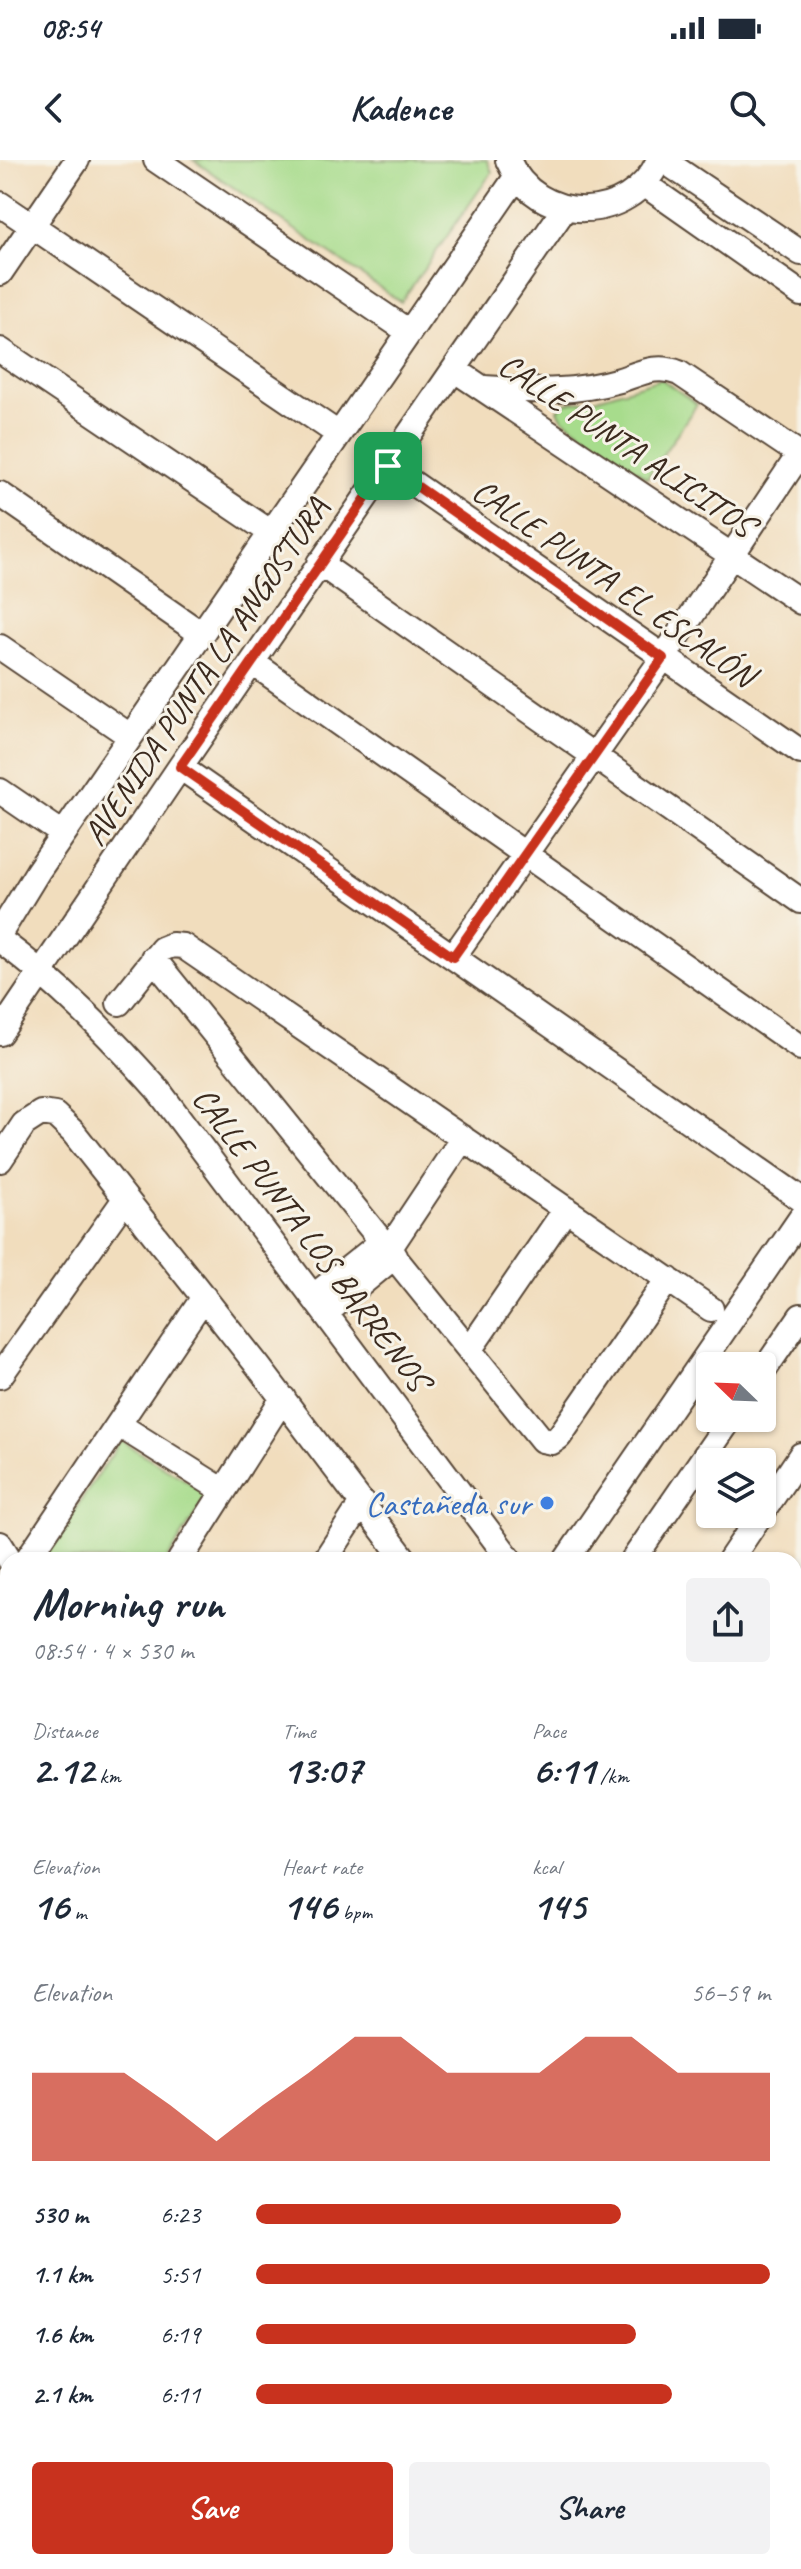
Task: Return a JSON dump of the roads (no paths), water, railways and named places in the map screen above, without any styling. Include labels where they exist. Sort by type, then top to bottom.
[{"type":"street","points":[[0,273],[77,160]]},
{"type":"street","points":[[156,160],[409,332]]},
{"type":"street","points":[[512,168],[543,200],[578,210],[603,208],[626,199],[644,184],[661,160],[801,253]]},
{"type":"street","name":"AVENIDA PUNTA LA ANGOSTURA","points":[[0,933],[63,834],[409,332],[512,168]]},
{"type":"street","points":[[644,184],[801,294]]},
{"type":"street","points":[[0,204],[337,433]]},
{"type":"street","name":"AVENIDA PUNTA LA ANGOSTURA","points":[[0,1033],[565,208]]},
{"type":"street","points":[[0,350],[270,532]]},
{"type":"street","points":[[453,957],[595,757],[801,454],[667,368],[653,368],[578,390],[553,392],[483,387]]},
{"type":"street","name":"CALLE PUNTA ALICITOS","points":[[455,370],[801,602]]},
{"type":"street","name":"CALLE PUNTA EL ESCALÓN","points":[[388,466],[801,752]]},
{"type":"street","points":[[0,494],[200,633]]},
{"type":"street","points":[[319,563],[801,901]]},
{"type":"street","points":[[0,647],[130,736]]},
{"type":"street","points":[[253,663],[801,1048]]},
{"type":"street","points":[[180,767],[801,1199]]},
{"type":"street","points":[[0,791],[63,834]]},
{"type":"street","points":[[0,940],[42,972]]},
{"type":"street","points":[[119,1003],[162,949],[172,945],[183,946],[711,1309]]},
{"type":"street","points":[[153,958],[542,1440],[552,1442],[559,1437],[668,1279]]},
{"type":"street","name":"CALLE PUNTA LOS BARRENOS","points":[[42,972],[116,1042],[158,1090],[504,1552]]},
{"type":"street","points":[[0,1160],[24,1124],[41,1113],[55,1115],[73,1132],[283,1398],[399,1552]]},
{"type":"street","points":[[320,1304],[389,1249],[463,1138]]},
{"type":"street","points":[[0,1376],[125,1199]]},
{"type":"street","points":[[470,1349],[566,1209]]},
{"type":"street","points":[[571,1552],[801,1218]]},
{"type":"street","points":[[32,1552],[204,1297]]},
{"type":"street","points":[[776,1353],[801,1316]]},
{"type":"street","points":[[185,1552],[283,1398]]},
{"type":"street","points":[[119,1425],[224,1491]]},
{"type":"street","points":[[639,1552],[721,1432]]},
{"type":"street","points":[[776,1500],[794,1482],[801,1455]]},
{"type":"street","points":[[330,1552],[362,1503]]},
{"type":"street","points":[[736,1552],[752,1528]]},
{"type":"place","name":"Castañeda sur","points":[[547,1503]]}]
